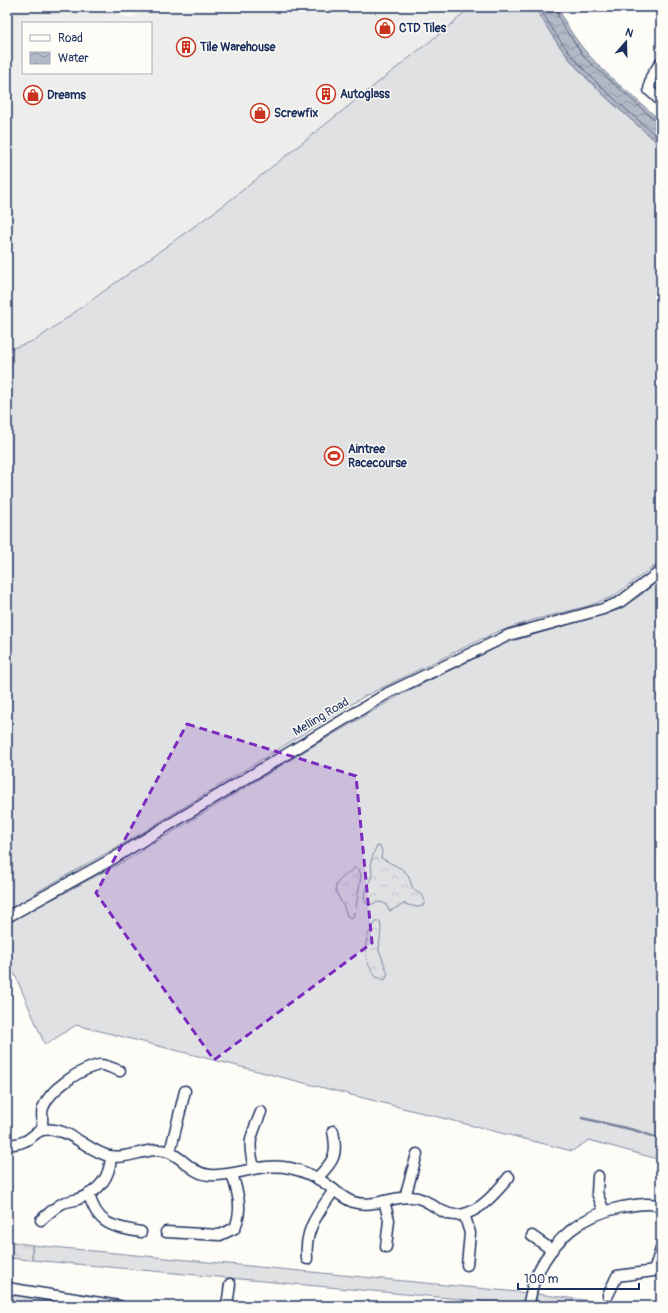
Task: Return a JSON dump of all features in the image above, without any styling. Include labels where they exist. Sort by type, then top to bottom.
[{"type":"street","points":[[661,62],[651,77],[649,90],[661,101]]},
{"type":"street","name":"Melling Road","points":[[7,917],[114,858],[388,693],[509,635],[603,609],[620,602],[661,571]]},
{"type":"street","points":[[42,1130],[43,1110],[47,1099],[54,1091],[79,1073],[100,1065],[120,1071]]},
{"type":"street","points":[[170,1152],[185,1091]]},
{"type":"street","points":[[254,1168],[250,1152],[250,1138],[261,1112]]},
{"type":"street","points":[[7,1145],[24,1142],[42,1130],[56,1130],[70,1135],[92,1149],[111,1156],[126,1157],[159,1149],[170,1152],[196,1171],[209,1176],[232,1174],[254,1168],[270,1166],[291,1168],[317,1178],[334,1190],[340,1197],[355,1203],[371,1204],[405,1197],[418,1197],[443,1212],[452,1214],[464,1214],[478,1209],[495,1195],[509,1177]]},
{"type":"street","points":[[317,1178],[330,1165],[336,1154],[337,1147],[333,1131]]},
{"type":"street","points":[[405,1197],[417,1154]]},
{"type":"street","points":[[41,1220],[64,1203],[98,1189],[104,1182],[110,1167],[111,1156]]},
{"type":"street","points":[[166,1232],[220,1235],[235,1228],[240,1214],[238,1197],[232,1174]]},
{"type":"street","points":[[598,1176],[597,1193],[604,1211]]},
{"type":"street","points":[[307,1258],[306,1243],[314,1220],[334,1190]]},
{"type":"street","points":[[89,1194],[94,1211],[104,1222],[116,1228],[141,1232]]},
{"type":"street","points":[[384,1201],[390,1220],[386,1247]]},
{"type":"street","points":[[528,1306],[536,1274],[558,1241],[578,1223],[604,1211],[634,1204],[661,1206]]},
{"type":"street","points":[[464,1214],[470,1233],[467,1265]]},
{"type":"street","points":[[532,1236],[552,1250]]},
{"type":"street","points":[[608,1295],[617,1276],[654,1271],[661,1249]]},
{"type":"street","points":[[227,1306],[230,1284]]},
{"type":"street","points":[[7,1288],[119,1306]]},
{"type":"highlighted area","points":[[187,724],[356,776],[372,943],[214,1060],[96,893]]},
{"type":"shaded area","points":[[7,7],[130,7],[118,15],[132,18],[149,7],[470,7],[453,23],[224,205],[36,340],[7,350]]},
{"type":"green space","name":"Aintree Racecourse","points":[[470,7],[536,7],[548,29],[575,66],[608,99],[661,146],[661,561],[614,596],[588,606],[533,620],[494,633],[365,696],[137,836],[35,893],[51,900],[130,858],[308,749],[402,694],[506,643],[618,610],[642,594],[661,578],[661,1160],[589,1140],[572,1151],[76,1025],[45,1045],[16,977],[7,960],[7,350],[36,340],[224,205],[453,23]]},
{"type":"green space","points":[[380,846],[382,851],[381,858],[402,869],[408,875],[413,889],[423,896],[425,902],[423,906],[417,907],[404,904],[390,911],[384,903],[378,902],[369,905],[366,903],[364,897],[372,874],[371,861],[376,847]]},
{"type":"green space","points":[[355,868],[359,869],[361,876],[355,913],[352,918],[347,916],[337,895],[336,886],[339,881]]},
{"type":"green space","points":[[380,921],[381,928],[379,950],[388,974],[385,980],[376,977],[371,970],[366,956],[366,942],[368,936],[376,922]]},
{"type":"green space","points":[[7,1241],[32,1245],[32,1260],[7,1258]]},
{"type":"green space","points":[[32,1245],[528,1293],[525,1305],[32,1260]]},
{"type":"green space","points":[[7,1293],[82,1306],[7,1306]]},
{"type":"green space","points":[[537,1294],[630,1306],[545,1306],[536,1304]]},
{"type":"water","points":[[536,7],[558,7],[577,41],[589,56],[617,83],[661,121],[661,146],[608,99],[576,66],[561,48]]},
{"type":"waterway","points":[[582,1118],[634,1130],[661,1139]]},
{"type":"place","name":"CTD Tiles","points":[[385,28]]},
{"type":"place","name":"Tile Warehouse","points":[[186,47]]},
{"type":"place","name":"Autoglass","points":[[326,94]]},
{"type":"place","name":"Dreams","points":[[33,95]]},
{"type":"place","name":"Screwfix","points":[[260,113]]},
{"type":"place","name":"Aintree Racecourse","points":[[334,456]]}]
